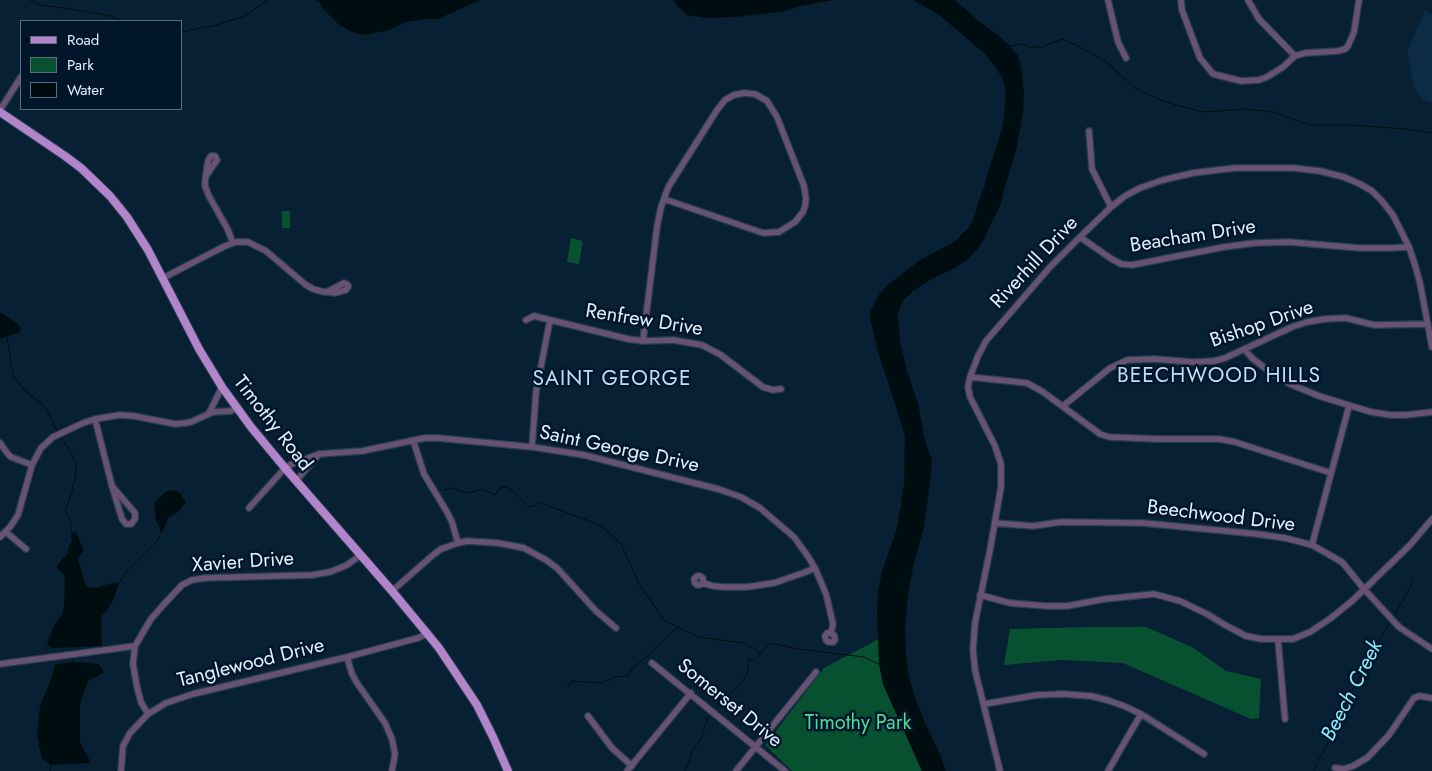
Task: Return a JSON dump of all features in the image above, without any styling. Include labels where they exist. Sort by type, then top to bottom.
[{"type":"main road","name":"Timothy Road","points":[[0,111],[66,156],[98,184],[120,208],[148,250],[199,350],[236,408],[296,481],[428,633],[476,705],[508,771]]},
{"type":"street","points":[[1108,0],[1118,42],[1126,58]]},
{"type":"street","points":[[1181,0],[1182,10],[1200,58],[1213,74],[1241,81],[1258,80],[1267,77],[1283,67],[1294,56],[1345,49],[1354,32],[1359,0]]},
{"type":"street","points":[[1248,0],[1259,19],[1294,56]]},
{"type":"street","points":[[0,111],[20,79]]},
{"type":"street","points":[[643,341],[657,227],[664,199],[674,176],[725,100],[734,95],[744,93],[760,96],[767,101],[777,117],[804,186],[805,206],[795,222],[779,232],[763,233],[664,199]]},
{"type":"street","points":[[1089,131],[1092,169],[1111,207]]},
{"type":"street","name":"Riverhill Drive","points":[[1000,771],[975,670],[973,650],[975,623],[1001,487],[1000,464],[995,446],[970,397],[968,387],[978,356],[986,341],[1044,274],[1080,237],[1125,196],[1140,188],[1163,180],[1193,173],[1235,168],[1294,168],[1344,176],[1372,191],[1393,215],[1409,246],[1420,283],[1432,346]]},
{"type":"street","points":[[206,176],[207,190],[233,243]]},
{"type":"street","name":"Beacham Drive","points":[[1080,237],[1121,264],[1132,265],[1224,247],[1255,243],[1289,242],[1359,248],[1409,246]]},
{"type":"street","points":[[163,278],[225,246],[233,243],[248,242],[260,248],[306,285],[327,292]]},
{"type":"street","name":"Renfrew Drive","points":[[526,320],[534,316],[628,339],[643,341],[673,340],[702,345],[721,355],[763,387],[774,390],[781,389]]},
{"type":"street","name":"Bishop Drive","points":[[1063,406],[1110,368],[1128,360],[1155,358],[1194,362],[1214,361],[1245,350],[1292,327],[1307,322],[1346,318],[1374,325],[1427,324]]},
{"type":"street","points":[[532,448],[537,387],[550,320]]},
{"type":"street","points":[[1245,350],[1270,372],[1290,384],[1349,406],[1392,415],[1432,412]]},
{"type":"street","points":[[970,378],[1027,383],[1043,392],[1100,434],[1109,437],[1219,439],[1235,442],[1331,472]]},
{"type":"street","points":[[209,413],[222,387]]},
{"type":"street","points":[[1312,545],[1349,406]]},
{"type":"street","points":[[0,537],[10,527],[18,514],[32,465],[41,448],[53,437],[95,419],[120,415],[143,417],[174,424],[198,419],[209,413],[236,408]]},
{"type":"street","points":[[95,419],[112,486],[122,520],[126,524],[131,524],[135,519],[135,513],[112,486]]},
{"type":"street","name":"Saint George Drive","points":[[285,468],[319,454],[362,451],[412,440],[438,438],[570,453],[602,459],[705,485],[741,498],[760,508],[794,537],[807,555],[822,582],[830,606],[833,624],[831,632]]},
{"type":"street","points":[[412,440],[424,474],[452,522],[458,543]]},
{"type":"street","points":[[0,443],[11,457],[32,465]]},
{"type":"street","points":[[296,481],[319,454]]},
{"type":"street","points":[[249,508],[285,468]]},
{"type":"street","points":[[980,595],[1010,603],[1067,606],[1105,599],[1154,594],[1180,601],[1246,636],[1262,639],[1293,639],[1310,632],[1343,609],[1410,545],[1432,519]]},
{"type":"street","name":"Beechwood Drive","points":[[995,523],[1033,526],[1061,522],[1143,523],[1256,534],[1286,538],[1312,545],[1342,562],[1399,627],[1432,649]]},
{"type":"street","points":[[6,532],[26,549]]},
{"type":"street","points":[[392,591],[433,555],[458,543],[477,541],[513,545],[535,554],[557,568],[596,612],[616,628]]},
{"type":"street","name":"Xavier Drive","points":[[148,714],[141,702],[137,687],[133,664],[135,646],[145,628],[165,603],[187,582],[205,578],[321,574],[338,569],[361,555]]},
{"type":"street","points":[[703,583],[723,587],[747,587],[774,583],[815,568]]},
{"type":"street","name":"Tanglewood Drive","points":[[121,771],[122,754],[130,733],[148,714],[166,703],[193,694],[347,657],[418,638],[428,633]]},
{"type":"street","points":[[1278,640],[1285,719]]},
{"type":"street","points":[[0,664],[135,646]]},
{"type":"street","points":[[347,657],[352,674],[384,723],[392,739],[395,754],[392,771]]},
{"type":"street","name":"Somerset Drive","points":[[652,663],[785,771]]},
{"type":"street","points":[[736,771],[816,672]]},
{"type":"street","points":[[627,771],[690,693]]},
{"type":"street","points":[[984,704],[1037,695],[1091,696],[1124,706],[1141,714],[1204,754]]},
{"type":"street","points":[[1335,768],[1344,769],[1367,758],[1389,735],[1414,698],[1419,696],[1432,698]]},
{"type":"street","points":[[1108,771],[1141,714]]},
{"type":"street","points":[[588,716],[612,748],[632,766]]},
{"type":"shaded area","points":[[1425,11],[1432,14],[1432,103],[1423,99],[1415,89],[1407,52]]},
{"type":"green space","points":[[282,211],[290,211],[290,228],[282,228]]},
{"type":"green space","points":[[571,238],[583,241],[579,264],[567,262]]},
{"type":"green space","points":[[1146,627],[1192,647],[1226,671],[1261,679],[1259,718],[1251,719],[1123,663],[1062,660],[1004,665],[1010,629]]},
{"type":"green space","name":"Timothy Park","points":[[879,639],[880,668],[883,684],[922,771],[792,771],[765,745],[824,668]]},
{"type":"water","points":[[319,0],[480,0],[438,19],[406,22],[389,30],[365,35],[352,32],[338,24],[321,7]]},
{"type":"water","points":[[673,0],[834,0],[785,11],[736,17],[705,18],[687,15]]},
{"type":"water","points":[[913,0],[955,0],[998,35],[1018,56],[1024,92],[1023,113],[1016,151],[1002,201],[984,239],[967,260],[913,291],[903,301],[898,313],[900,341],[918,404],[925,441],[932,460],[924,527],[914,562],[908,594],[905,629],[906,656],[909,677],[915,697],[946,771],[922,771],[883,684],[879,664],[878,592],[882,571],[896,532],[901,505],[904,483],[905,436],[878,352],[870,311],[880,293],[890,283],[920,260],[954,242],[969,227],[975,215],[1000,136],[1006,95],[1001,76],[984,53],[938,14]]},
{"type":"water","points":[[0,312],[17,323],[21,328],[20,332],[0,339]]},
{"type":"water","points":[[173,490],[180,493],[186,502],[179,511],[168,518],[161,533],[156,521],[154,504],[165,492]]},
{"type":"water","points":[[74,531],[83,549],[78,558],[85,584],[89,588],[116,582],[118,586],[112,603],[101,617],[102,646],[55,648],[50,647],[47,642],[62,614],[65,582],[64,575],[57,568],[58,564],[68,553],[68,548],[72,541],[71,536]]},
{"type":"water","points":[[78,662],[98,664],[103,669],[103,673],[88,681],[80,704],[80,742],[91,763],[51,765],[42,759],[37,736],[40,706],[52,677],[55,664]]},
{"type":"waterway","points":[[30,0],[40,5],[111,16],[119,20]]},
{"type":"waterway","points":[[182,32],[216,25],[245,16],[268,0]]},
{"type":"waterway","points":[[1011,46],[1022,44],[1029,47],[1042,47],[1062,39],[1105,61],[1135,88],[1163,101],[1202,112],[1246,109],[1273,112],[1309,125],[1352,125],[1432,133]]},
{"type":"waterway","points":[[7,337],[13,375],[25,391],[46,409],[57,431]]},
{"type":"waterway","points":[[61,437],[76,463],[76,474],[65,511],[70,521],[72,534]]},
{"type":"waterway","points":[[444,490],[455,488],[467,493],[483,489],[495,495],[500,488],[506,487],[512,490],[529,507],[536,505],[538,502],[600,525],[621,544],[639,584],[664,620],[698,637],[743,643],[760,654],[770,643],[799,649],[864,657],[881,665]]},
{"type":"waterway","points":[[117,586],[127,571],[160,536]]},
{"type":"waterway","name":"Beech Creek","points":[[1395,613],[1413,582]]},
{"type":"waterway","name":"Beech Creek","points":[[1319,760],[1336,720],[1389,623]]},
{"type":"waterway","points":[[567,688],[571,681],[601,683],[616,677],[628,676],[632,669],[678,628]]},
{"type":"waterway","points":[[718,706],[744,679],[748,670],[748,659],[754,661],[759,655]]},
{"type":"waterway","points":[[73,658],[73,663]]},
{"type":"waterway","points":[[684,771],[692,751],[701,738],[708,717]]},
{"type":"waterway","points":[[50,771],[51,764]]},
{"type":"waterway","name":"Beech Creek","points":[[1313,771],[1317,765]]},
{"type":"district","name":"BEECHWOOD HILLS","points":[[1219,377]]},
{"type":"district","name":"SAINT GEORGE","points":[[612,380]]}]
